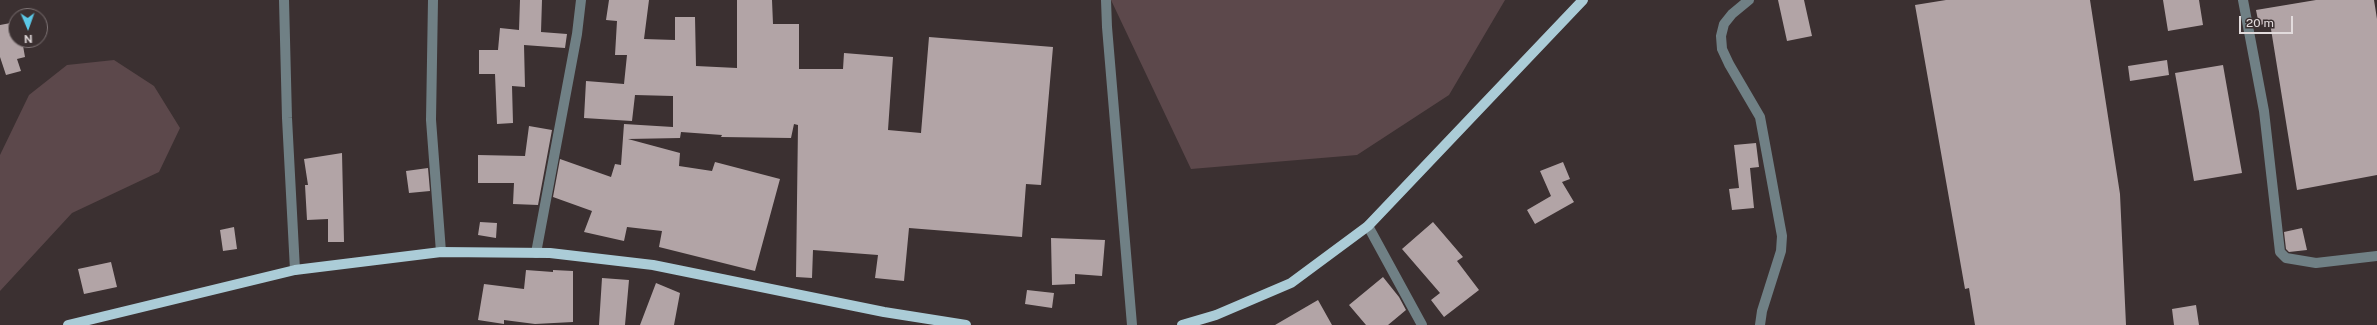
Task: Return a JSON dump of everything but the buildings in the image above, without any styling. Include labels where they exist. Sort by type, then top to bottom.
[{"type":"main road","points":[[1182,325],[1216,315],[1292,283],[1368,226],[1583,0]]},
{"type":"main road","points":[[68,325],[295,270],[441,252],[536,252],[653,266],[884,312],[926,322],[966,325]]},
{"type":"street","points":[[284,0],[287,118],[295,270]]},
{"type":"street","points":[[433,0],[431,120],[441,252]]},
{"type":"street","points":[[536,252],[572,64],[581,0]]},
{"type":"street","points":[[1106,0],[1132,325]]},
{"type":"street","points":[[1749,0],[1724,24],[1721,36],[1722,49],[1728,64],[1760,117],[1782,236],[1781,251],[1762,311],[1760,325]]},
{"type":"street","points":[[2243,0],[2264,111],[2280,252],[2286,258],[2316,263],[2377,256]]},
{"type":"street","points":[[1368,226],[1422,325]]},
{"type":"shaded area","points":[[1111,0],[1505,0],[1449,95],[1357,155],[1191,169]]},
{"type":"shaded area","points":[[114,60],[154,86],[180,128],[159,172],[72,213],[0,291],[0,155],[29,95],[67,65]]}]
